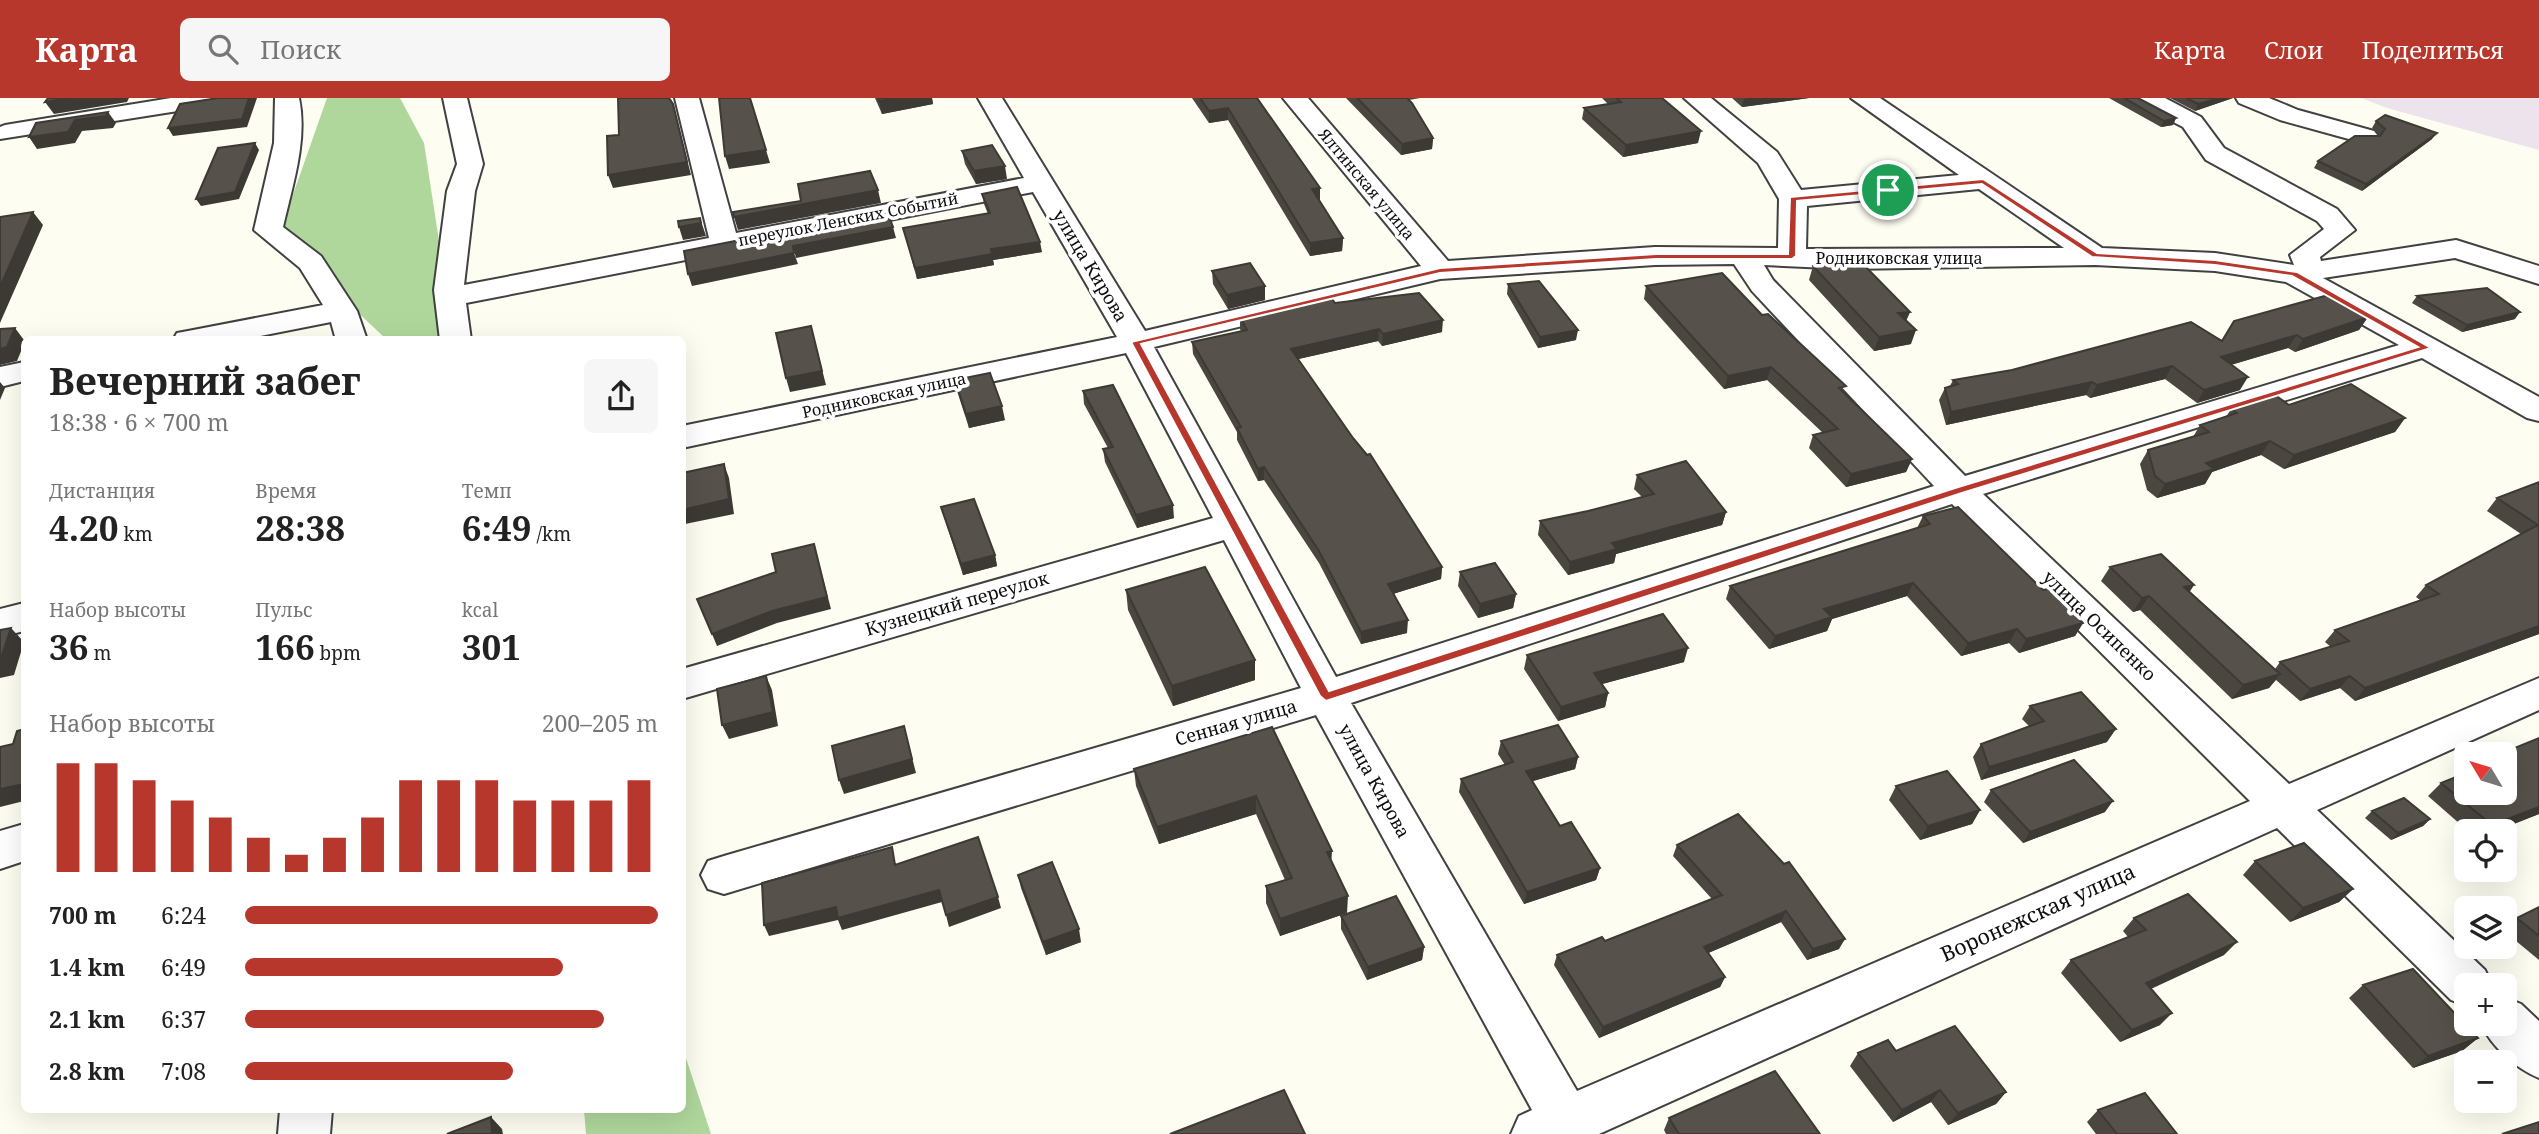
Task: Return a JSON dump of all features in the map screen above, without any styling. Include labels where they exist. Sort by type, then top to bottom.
[{"type":"street","points":[[7,126],[216,98]]},
{"type":"street","points":[[230,336],[347,325],[312,262],[268,230],[285,153],[291,108],[287,98]]},
{"type":"street","points":[[455,98],[470,164],[461,191],[450,297],[455,336]]},
{"type":"street","points":[[687,98],[724,243]]},
{"type":"street","name":"улица Кирова","points":[[990,98],[1136,342],[1559,1130]]},
{"type":"street","name":"Ялтинская улица","points":[[1295,98],[1440,270]]},
{"type":"street","points":[[1696,98],[1768,158],[1793,199],[1792,256]]},
{"type":"street","points":[[1863,98],[2095,256]]},
{"type":"street","points":[[2146,98],[2192,122],[2216,154],[2327,215],[2341,230],[2304,256],[2302,272],[2426,348],[2539,411]]},
{"type":"street","points":[[2248,98],[2289,115],[2365,136]]},
{"type":"street","points":[[1793,199],[1983,181]]},
{"type":"street","name":"переулок Ленских Событий","points":[[450,297],[1040,183]]},
{"type":"street","name":"Родниковская улица","points":[[686,436],[1136,342],[1440,270],[1656,256],[1743,255],[1849,260],[2095,256],[2215,262],[2302,272],[2456,249],[2539,275]]},
{"type":"street","name":"улица Осипенко","points":[[1743,255],[1762,285],[1958,490],[2456,973]]},
{"type":"street","name":"Сенная улица","points":[[724,875],[1326,696],[1958,490],[2426,348]]},
{"type":"street","points":[[0,377],[21,373]]},
{"type":"street","name":"Кузнецкий переулок","points":[[686,683],[1232,525]]},
{"type":"street","points":[[0,623],[21,618]]},
{"type":"street","name":"Воронежская улица","points":[[1559,1130],[2539,693]]},
{"type":"street","points":[[0,850],[21,844]]},
{"type":"street","points":[[2517,1033],[2539,1054]]},
{"type":"street","points":[[304,1134],[306,1113]]},
{"type":"shaded area","points":[[2361,98],[2539,98],[2539,150],[2387,108]]},
{"type":"green space","points":[[327,98],[400,98],[424,143],[454,336],[383,336],[278,237]]},
{"type":"green space","points":[[686,1058],[711,1134],[586,1134],[584,1113],[686,1113]]},
{"type":"building","points":[[48,98],[69,98],[45,102]]},
{"type":"building","points":[[218,98],[249,98],[242,119],[168,128],[180,104]]},
{"type":"building","points":[[618,98],[669,98],[673,104],[687,162],[608,175],[607,136],[619,135]]},
{"type":"building","points":[[719,98],[750,98],[766,150],[725,156]]},
{"type":"building","points":[[1200,98],[1257,98],[1320,188],[1312,189],[1343,238],[1310,243],[1228,108],[1209,111]]},
{"type":"building","points":[[1357,98],[1407,98],[1433,138],[1402,144]]},
{"type":"building","points":[[1616,98],[1662,98],[1701,131],[1626,145],[1584,108],[1621,102]]},
{"type":"building","points":[[2124,98],[2138,98],[2176,118],[2164,121]]},
{"type":"building","points":[[2186,98],[2219,98],[2198,104]]},
{"type":"building","points":[[108,112],[106,116],[75,120],[68,132],[29,137],[36,123]]},
{"type":"building","points":[[2385,115],[2437,133],[2366,184],[2318,161],[2355,136],[2380,136],[2385,129],[2376,121]]},
{"type":"building","points":[[255,143],[235,192],[196,199],[218,148]]},
{"type":"building","points":[[992,145],[1005,166],[974,171],[962,151]]},
{"type":"building","points":[[870,171],[878,190],[734,217],[733,212],[801,201],[798,184]]},
{"type":"building","points":[[1017,187],[1040,242],[991,249],[992,254],[915,268],[903,228],[990,213],[982,194]]},
{"type":"building","points":[[887,211],[893,227],[793,246],[794,253],[688,274],[684,251]]},
{"type":"building","points":[[33,212],[0,287],[0,217]]},
{"type":"building","points":[[700,218],[701,223],[679,227],[678,221]]},
{"type":"building","points":[[1823,257],[1838,257],[1844,263],[1860,261],[1910,312],[1898,313],[1916,330],[1879,337],[1813,266]]},
{"type":"building","points":[[1250,263],[1265,286],[1227,295],[1212,271]]},
{"type":"building","points":[[1722,273],[1762,315],[1768,314],[1846,386],[1839,388],[1912,459],[1851,474],[1813,435],[1838,429],[1771,367],[1728,376],[1646,286]]},
{"type":"building","points":[[1539,281],[1578,330],[1540,337],[1508,284]]},
{"type":"building","points":[[2487,288],[2520,312],[2467,325],[2417,296]]},
{"type":"building","points":[[1419,293],[1443,320],[1383,334],[1379,329],[1291,349],[1353,438],[1367,455],[1370,454],[1442,567],[1388,584],[1408,620],[1361,632],[1319,551],[1264,467],[1258,469],[1237,428],[1241,427],[1192,342],[1247,330],[1240,317],[1278,308],[1332,299],[1335,303]]},
{"type":"building","points":[[2328,295],[2368,317],[2303,339],[2297,335],[2221,357],[2248,377],[2204,390],[2172,366],[2097,385],[2092,382],[1951,412],[1945,388],[1958,384],[1953,380],[2012,370],[2191,322],[2222,341],[2234,321]]},
{"type":"building","points":[[811,326],[822,371],[786,378],[776,333]]},
{"type":"building","points":[[15,328],[7,347],[0,349],[0,329]]},
{"type":"building","points":[[990,373],[1002,406],[966,414],[955,380]]},
{"type":"building","points":[[2351,384],[2405,418],[2294,455],[2270,441],[2206,463],[2214,469],[2165,484],[2155,476],[2148,450],[2209,432],[2200,425],[2237,413],[2231,409],[2275,395],[2289,405]]},
{"type":"building","points":[[1113,385],[1173,505],[1136,515],[1103,449],[1113,447],[1083,391]]},
{"type":"building","points":[[1686,461],[1726,512],[1612,543],[1617,549],[1570,562],[1540,521],[1654,494],[1637,475]]},
{"type":"building","points":[[724,464],[729,499],[686,509],[686,472]]},
{"type":"building","points":[[2539,482],[2539,626],[2365,688],[2350,676],[2310,689],[2280,662],[2349,641],[2335,630],[2439,594],[2426,585],[2538,525],[2497,498]]},
{"type":"building","points":[[974,499],[995,555],[961,564],[941,507]]},
{"type":"building","points":[[1958,507],[2043,590],[2048,589],[2083,623],[2026,639],[2017,629],[1968,643],[1913,583],[1824,609],[1832,617],[1775,636],[1730,586],[1930,524],[1923,516]]},
{"type":"building","points":[[814,544],[827,597],[772,611],[712,634],[697,599],[776,572],[772,554]]},
{"type":"building","points":[[2161,554],[2194,585],[2184,587],[2280,674],[2243,685],[2149,596],[2142,598],[2110,567]]},
{"type":"building","points":[[1495,563],[1516,594],[1480,604],[1460,572]]},
{"type":"building","points":[[1205,567],[1255,660],[1172,686],[1126,590]]},
{"type":"building","points":[[1663,614],[1688,648],[1594,673],[1608,693],[1561,707],[1527,655]]},
{"type":"building","points":[[11,628],[0,661],[0,630]]},
{"type":"building","points":[[766,676],[773,712],[722,725],[717,689]]},
{"type":"building","points":[[2081,692],[2116,729],[1989,767],[1981,744],[2044,721],[2030,706]]},
{"type":"building","points":[[1558,725],[1578,757],[1526,771],[1560,826],[1571,822],[1600,868],[1527,892],[1461,779],[1513,762],[1501,741]]},
{"type":"building","points":[[904,726],[912,759],[839,780],[832,746]]},
{"type":"building","points":[[1272,727],[1332,851],[1327,852],[1348,896],[1280,919],[1266,886],[1292,878],[1256,796],[1157,827],[1134,769]]},
{"type":"building","points":[[21,730],[21,785],[0,789],[0,747],[13,744],[17,731]]},
{"type":"building","points":[[2539,738],[2539,807],[2508,819],[2485,819],[2468,805],[2517,805],[2517,747]]},
{"type":"building","points":[[2074,760],[2113,801],[2030,832],[1991,790]]},
{"type":"building","points":[[1947,771],[1980,810],[1928,826],[1896,786]]},
{"type":"building","points":[[2454,778],[2454,794],[2441,783]]},
{"type":"building","points":[[2404,798],[2430,819],[2398,833],[2372,811]]},
{"type":"building","points":[[1738,814],[1784,864],[1789,862],[1845,939],[1813,949],[1786,911],[1704,947],[1725,977],[1603,1027],[1557,955],[1602,937],[1605,941],[1722,895],[1677,845]]},
{"type":"building","points":[[978,837],[998,897],[946,915],[939,890],[838,918],[836,907],[764,925],[762,883],[892,847],[895,865]]},
{"type":"building","points":[[2304,843],[2353,889],[2303,908],[2255,861]]},
{"type":"building","points":[[1052,862],[1079,929],[1043,942],[1018,875]]},
{"type":"building","points":[[2188,894],[2237,942],[2146,983],[2172,1013],[2132,1030],[2071,960],[2146,930],[2134,918]]},
{"type":"building","points":[[1396,896],[1424,947],[1368,967],[1341,916]]},
{"type":"building","points":[[2539,907],[2539,936],[2517,918]]},
{"type":"building","points":[[2413,969],[2454,1013],[2454,1036],[2478,1038],[2428,1056],[2363,985]]},
{"type":"building","points":[[1955,1026],[2006,1092],[1958,1113],[1940,1090],[1902,1110],[1858,1053],[1888,1040],[1896,1051]]},
{"type":"building","points":[[1775,1071],[1820,1134],[1679,1134],[1669,1118]]},
{"type":"building","points":[[1284,1090],[1305,1134],[1170,1134]]},
{"type":"building","points":[[2145,1093],[2177,1134],[2117,1134],[2098,1110]]},
{"type":"building","points":[[491,1117],[492,1134],[447,1134]]},
{"type":"building","points":[[2539,1122],[2539,1134],[2502,1134]]},
{"type":"route","points":[[1983,181],[2095,256],[2215,262],[2294,274],[2426,348],[1958,490],[1326,696],[1136,342],[1440,270],[1656,256],[1792,256],[1793,199],[1888,190],[1983,181]]}]
